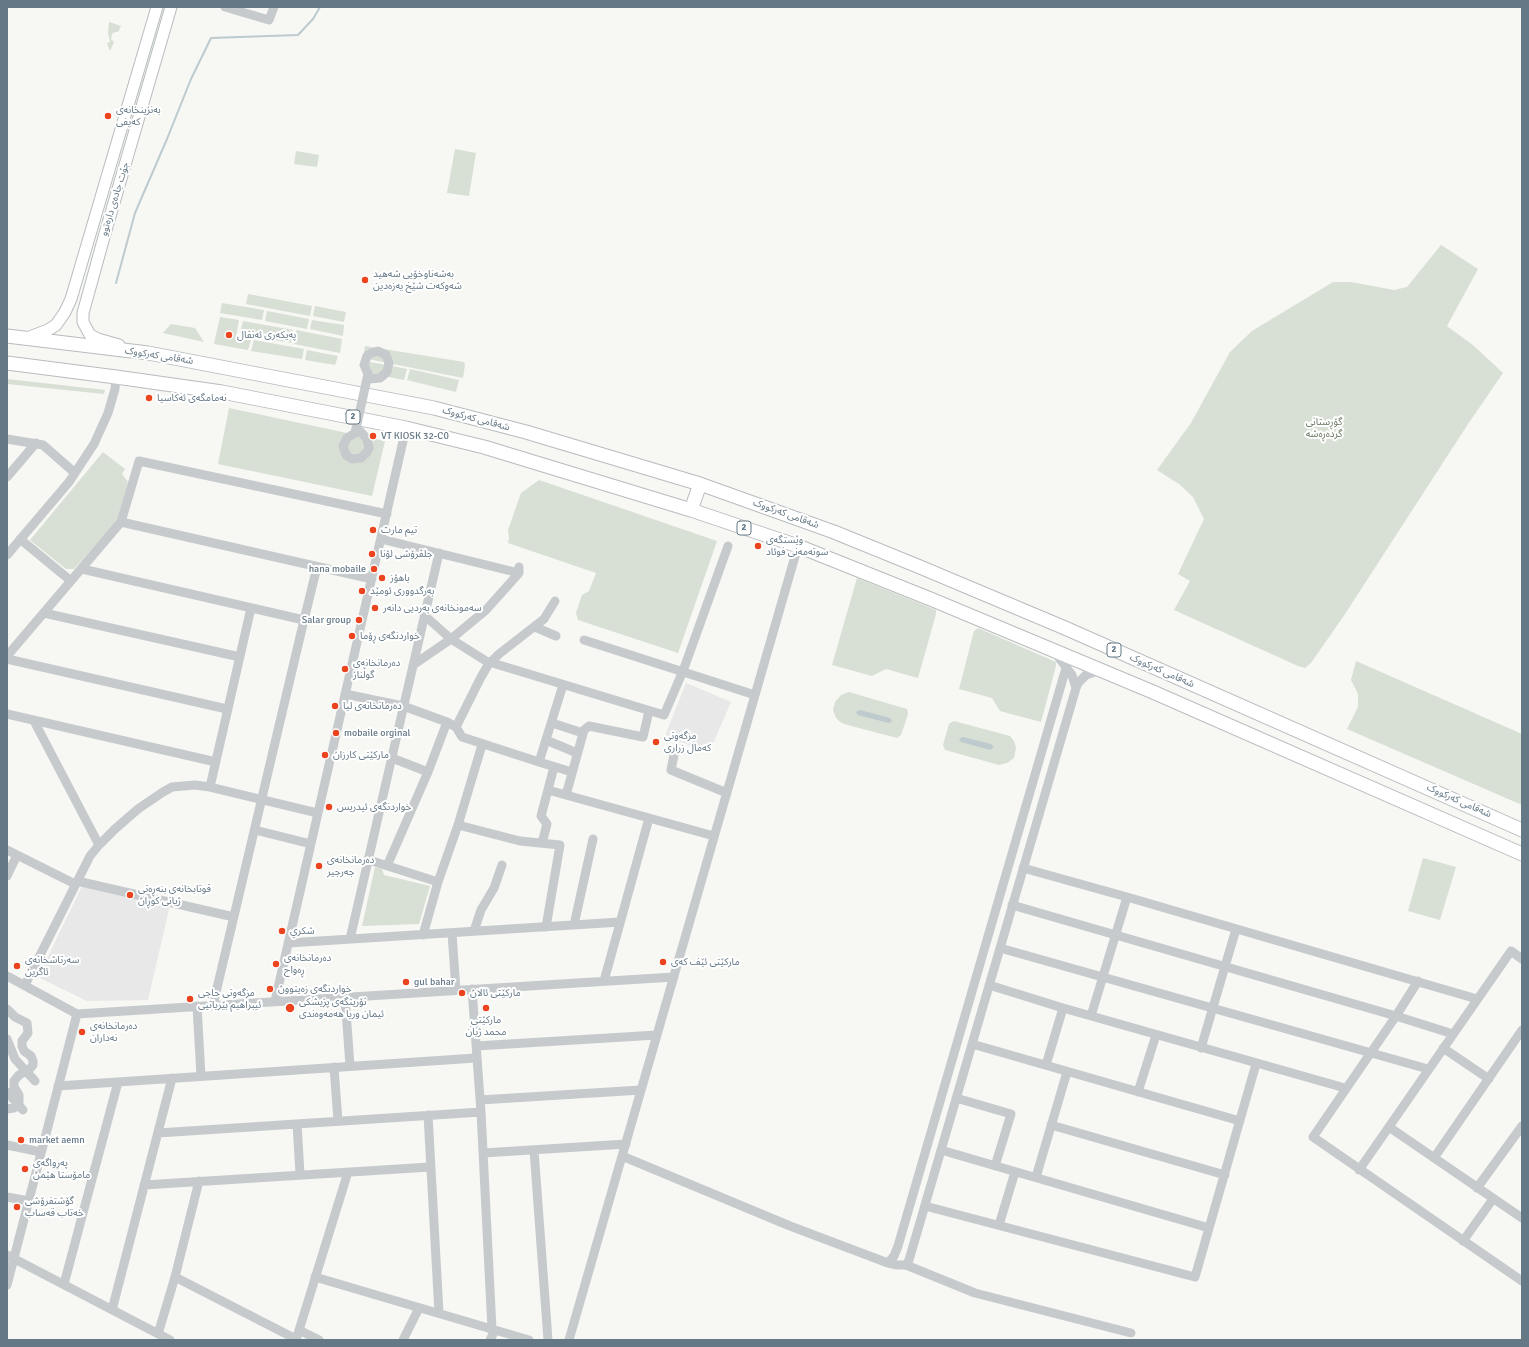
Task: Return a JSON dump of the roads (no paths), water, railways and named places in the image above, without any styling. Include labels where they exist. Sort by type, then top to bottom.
[{"type":"highway","name":"شەقامی کەرکووک","points":[[7,336],[145,352],[434,408],[526,432],[700,484],[834,532],[1065,628],[1522,830]]},
{"type":"highway","name":"2","points":[[7,363],[116,376],[222,392],[406,428],[484,447],[691,510],[798,546],[1053,650],[1522,854]]},
{"type":"highway","points":[[691,510],[700,484]]},
{"type":"main road","name":"جۆت جادەی دارەتوو","points":[[27,338],[48,330],[56,325],[62,318],[73,294],[157,7]]},
{"type":"main road","name":"جۆت جادەی دارەتوو","points":[[145,352],[98,339],[90,335],[83,322],[84,305],[171,7]]},
{"type":"main road","points":[[89,236],[103,240]]},
{"type":"street","points":[[225,7],[270,20],[274,7]]},
{"type":"street","points":[[360,431],[365,435],[369,443],[367,452],[361,458],[352,459],[348,457],[344,451],[344,442],[347,438],[356,433],[368,374],[364,365],[371,353],[378,351],[386,355],[389,363],[387,372],[380,378],[369,378]]},
{"type":"street","points":[[7,555],[69,482],[94,444],[108,413],[115,389],[116,376]]},
{"type":"street","points":[[275,1001],[406,428]]},
{"type":"street","points":[[7,439],[36,443],[46,447],[75,473]]},
{"type":"street","points":[[7,478],[36,443]]},
{"type":"street","points":[[7,656],[121,522],[139,461],[387,514]]},
{"type":"street","points":[[121,522],[372,579]]},
{"type":"street","points":[[20,539],[71,581]]},
{"type":"street","points":[[381,539],[519,570],[486,610],[450,639],[413,665]]},
{"type":"street","points":[[424,615],[450,639],[491,662],[664,715],[682,671],[728,546]]},
{"type":"street","points":[[569,1340],[798,546]]},
{"type":"street","points":[[350,939],[439,553]]},
{"type":"street","points":[[213,1005],[317,567]]},
{"type":"street","points":[[82,568],[304,620]]},
{"type":"street","points":[[456,727],[480,679],[491,662],[544,619],[554,601]]},
{"type":"street","points":[[210,787],[251,608]]},
{"type":"street","points":[[44,613],[240,657]]},
{"type":"street","points":[[535,627],[556,636]]},
{"type":"street","points":[[584,640],[755,695]]},
{"type":"street","points":[[1053,650],[1072,675],[1076,688]]},
{"type":"street","points":[[7,659],[227,709]]},
{"type":"street","points":[[888,1263],[894,1256],[898,1246],[1066,668]]},
{"type":"street","points":[[906,1265],[909,1260],[925,1206],[1076,688],[1086,675],[1101,670]]},
{"type":"street","points":[[539,762],[563,685]]},
{"type":"street","points":[[345,694],[403,706],[447,722],[456,727],[462,737],[572,772]]},
{"type":"street","points":[[552,723],[643,737],[649,710]]},
{"type":"street","points":[[7,714],[216,762]]},
{"type":"street","points":[[34,721],[99,845]]},
{"type":"street","points":[[387,866],[428,772],[447,722]]},
{"type":"street","points":[[566,795],[577,753],[586,729]]},
{"type":"street","points":[[546,740],[577,753]]},
{"type":"street","points":[[423,935],[438,882],[458,825],[482,744]]},
{"type":"street","points":[[675,750],[671,770],[727,792]]},
{"type":"street","points":[[392,758],[428,772]]},
{"type":"street","points":[[542,843],[547,824],[542,816],[554,767]]},
{"type":"street","points":[[25,985],[84,867],[99,845],[138,809],[162,792],[183,786],[195,785],[210,787],[318,813]]},
{"type":"street","points":[[548,790],[714,836]]},
{"type":"street","points":[[604,981],[649,818]]},
{"type":"street","points":[[458,825],[520,841],[560,845],[546,927]]},
{"type":"street","points":[[255,830],[311,844]]},
{"type":"street","points":[[574,925],[593,839]]},
{"type":"street","points":[[7,850],[76,883],[234,917]]},
{"type":"street","points":[[7,876],[17,856]]},
{"type":"street","points":[[369,860],[438,882]]},
{"type":"street","points":[[474,931],[482,910],[494,888],[502,865]]},
{"type":"street","points":[[1023,868],[1477,999]]},
{"type":"street","points":[[1091,1016],[1127,897]]},
{"type":"street","points":[[1012,905],[1396,1016],[1453,1034]]},
{"type":"street","points":[[288,943],[620,922]]},
{"type":"street","points":[[991,925],[1005,929]]},
{"type":"street","points":[[1201,1048],[1236,929]]},
{"type":"street","points":[[452,933],[456,990]]},
{"type":"street","points":[[1000,948],[1428,1069]]},
{"type":"street","points":[[1359,1170],[1511,951],[1522,959]]},
{"type":"street","points":[[7,976],[77,1014],[674,977]]},
{"type":"street","points":[[1418,981],[1396,1016],[1313,1137],[1522,1281]]},
{"type":"street","points":[[989,985],[1256,1064],[1346,1088]]},
{"type":"street","points":[[472,989],[494,1330],[490,1340]]},
{"type":"street","points":[[346,997],[350,1066]]},
{"type":"street","points":[[197,1006],[201,1076]]},
{"type":"street","points":[[7,1008],[15,1017],[24,1020],[28,1026],[28,1033],[21,1043],[23,1049],[31,1056],[33,1061],[31,1068],[19,1075],[14,1081],[14,1087],[20,1099],[20,1107]]},
{"type":"street","points":[[1046,1066],[1063,1008]]},
{"type":"street","points":[[7,1285],[10,1257],[29,1201],[77,1014]]},
{"type":"street","points":[[1434,1158],[1522,1030]]},
{"type":"street","points":[[476,1046],[657,1035]]},
{"type":"street","points":[[1138,1092],[1156,1035]]},
{"type":"street","points":[[7,1039],[16,1059],[35,1081]]},
{"type":"street","points":[[972,1044],[1240,1121]]},
{"type":"street","points":[[1443,1048],[1489,1079]]},
{"type":"street","points":[[58,1086],[476,1058]]},
{"type":"street","points":[[925,1206],[1195,1277],[1256,1064]]},
{"type":"street","points":[[334,1067],[338,1121]]},
{"type":"street","points":[[1036,1177],[1067,1072]]},
{"type":"street","points":[[112,1310],[172,1078]]},
{"type":"street","points":[[64,1284],[118,1082]]},
{"type":"street","points":[[480,1100],[641,1090]]},
{"type":"street","points":[[7,1092],[20,1107]]},
{"type":"street","points":[[956,1098],[1011,1114],[995,1166]]},
{"type":"street","points":[[939,1106],[952,1111]]},
{"type":"street","points":[[7,1109],[20,1107]]},
{"type":"street","points":[[158,1133],[480,1112]]},
{"type":"street","points":[[428,1115],[439,1313]]},
{"type":"street","points":[[297,1124],[300,1174]]},
{"type":"street","points":[[1051,1125],[1224,1175]]},
{"type":"street","points":[[1477,1188],[1522,1126]]},
{"type":"street","points":[[1389,1127],[1522,1218]]},
{"type":"street","points":[[483,1153],[626,1144]]},
{"type":"street","points":[[7,1145],[41,1152]]},
{"type":"street","points":[[534,1150],[548,1340]]},
{"type":"street","points":[[941,1150],[1209,1228]]},
{"type":"street","points":[[622,1156],[790,1226],[888,1263],[906,1265],[975,1293],[1131,1333]]},
{"type":"street","points":[[144,1185],[430,1167]]},
{"type":"street","points":[[297,1336],[348,1172]]},
{"type":"street","points":[[999,1225],[1015,1172]]},
{"type":"street","points":[[158,1334],[175,1277],[199,1181]]},
{"type":"street","points":[[7,1197],[29,1201]]},
{"type":"street","points":[[1462,1241],[1493,1198]]},
{"type":"street","points":[[10,1257],[170,1340]]},
{"type":"street","points":[[175,1277],[297,1336],[319,1340]]},
{"type":"street","points":[[315,1277],[529,1340]]},
{"type":"street","points":[[403,1340],[419,1308]]},
{"type":"waterway","points":[[116,283],[135,213],[191,79],[211,38],[298,35],[313,19],[320,7]]},
{"type":"place","name":"بەنزینخانەی کەیفی","points":[[108,116]]},
{"type":"place","name":"بەشەناوخۆیی شەهید شەوکەت شێخ یەزەدین","points":[[365,280]]},
{"type":"place","name":"پەیکەری ئەنفال","points":[[229,335]]},
{"type":"place","name":"نەمامگەی ئەکاسیا","points":[[149,398]]},
{"type":"place","name":"VT KIOSK 32-C0","points":[[373,436]]},
{"type":"place","name":"تیم مارت","points":[[373,530]]},
{"type":"place","name":"وێستگەی سوتەمەنی فوئاد","points":[[758,546]]},
{"type":"place","name":"جلفرۆشی لۆنا","points":[[372,554]]},
{"type":"place","name":"hana mobaile","points":[[374,569]]},
{"type":"place","name":"باهۆز","points":[[382,578]]},
{"type":"place","name":"بەرگدووری ئومێد","points":[[362,591]]},
{"type":"place","name":"سەمونخانەی بەردیی دانەر","points":[[375,608]]},
{"type":"place","name":"Salar group","points":[[359,620]]},
{"type":"place","name":"خواردنگەی ڕۆما","points":[[352,636]]},
{"type":"place","name":"دەرمانخانەی گوڵناز","points":[[345,669]]},
{"type":"place","name":"دەرمانخانەی لیا","points":[[335,706]]},
{"type":"place","name":"mobaile orginal","points":[[336,733]]},
{"type":"place","name":"مزگەوتی کەمال زراری","points":[[656,742]]},
{"type":"place","name":"مارکێتی کارزان","points":[[325,755]]},
{"type":"place","name":"خواردنگەی ئیدریس","points":[[329,807]]},
{"type":"place","name":"دەرمانخانەی جەرجیر","points":[[319,866]]},
{"type":"place","name":"قوتابخانەی بنەڕەتی ژیانی کوڕان","points":[[130,895]]},
{"type":"place","name":"شكري","points":[[282,931]]},
{"type":"place","name":"مارکێتی ئێف کەی","points":[[663,962]]},
{"type":"place","name":"دەرمانخانەی ڕەواح","points":[[276,964]]},
{"type":"place","name":"سەرتاشخانەی ئاگرین","points":[[17,966]]},
{"type":"place","name":"gul bahar","points":[[406,982]]},
{"type":"place","name":"خواردنگەی زەیتوون","points":[[270,989]]},
{"type":"place","name":"مارکێتی ئالان","points":[[462,993]]},
{"type":"place","name":"مزگەوتی حاجی ئیبراهیم بێریاتیی","points":[[190,999]]},
{"type":"place","name":"نۆرینگەی پزیشکی ئیمان وریا هەمەوەندی","points":[[290,1008]]},
{"type":"place","name":"مارکێتی محمد ژیان","points":[[486,1008]]},
{"type":"place","name":"دەرمانخانەی نەداران","points":[[82,1032]]},
{"type":"place","name":"market aemn","points":[[21,1140]]},
{"type":"place","name":"پەڕواگەی مامۆستا هێمن","points":[[25,1169]]},
{"type":"place","name":"گۆشتفرۆشی خەتاب قەساب","points":[[17,1207]]},
{"type":"park label","name":"گۆڕستانی گردەڕەشە","points":[[1324,428]]}]
